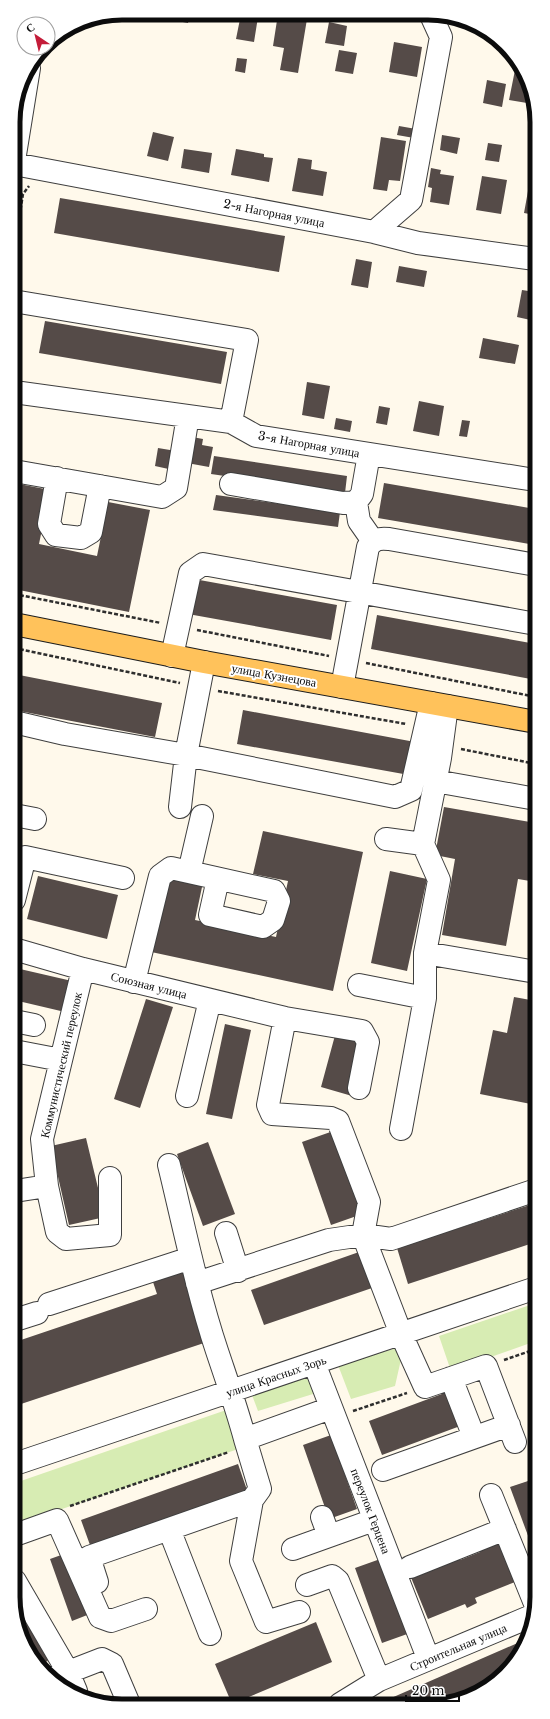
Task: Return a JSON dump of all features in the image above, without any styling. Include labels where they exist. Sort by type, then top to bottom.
[{"type":"main road","name":"улица Кузнецова","points":[[20,625],[172,656],[530,721]]},
{"type":"street","points":[[374,232],[412,200],[441,36],[434,20]]},
{"type":"street","points":[[20,121],[25,90]]},
{"type":"street","name":"2-я Нагорная улица","points":[[20,158],[374,232],[418,243],[530,258]]},
{"type":"street","points":[[20,302],[246,340],[231,422]]},
{"type":"street","name":"3-я Нагорная улица","points":[[20,393],[231,422],[256,436],[530,479]]},
{"type":"street","points":[[20,472],[162,496],[176,488],[188,416]]},
{"type":"street","points":[[369,454],[362,494],[356,502],[359,521],[373,540]]},
{"type":"street","points":[[57,478],[49,524],[56,535],[81,538],[91,532],[100,486]]},
{"type":"street","points":[[231,484],[343,503],[356,502]]},
{"type":"street","points":[[342,686],[361,592],[368,547],[373,540],[380,538],[389,539],[530,564]]},
{"type":"street","points":[[172,656],[190,573],[203,564],[530,623]]},
{"type":"street","points":[[180,807],[186,755],[204,662]]},
{"type":"street","points":[[401,1129],[425,998],[425,953],[439,880],[423,844],[435,781],[434,733],[439,704]]},
{"type":"street","points":[[20,723],[65,734],[186,755],[395,797],[411,790],[434,733]]},
{"type":"street","points":[[435,781],[530,798]]},
{"type":"street","points":[[189,872],[202,816]]},
{"type":"street","points":[[386,839],[423,844]]},
{"type":"street","points":[[20,877],[25,857],[123,878]]},
{"type":"street","points":[[134,982],[160,876],[171,868],[218,879]]},
{"type":"street","name":"Союзная улица","points":[[20,951],[134,982],[285,1018],[362,1031],[368,1042],[359,1088]]},
{"type":"street","points":[[425,953],[530,971]]},
{"type":"street","name":"Коммунистический переулок","points":[[83,969],[42,1139],[47,1186],[57,1232],[66,1239],[110,1235],[110,1178]]},
{"type":"street","points":[[359,985],[425,998]]},
{"type":"street","points":[[188,1096],[210,1000]]},
{"type":"street","points":[[285,1018],[268,1106],[272,1114],[331,1118],[338,1121],[369,1202],[363,1235],[401,1334],[425,1387],[486,1366],[512,1433],[474,1437],[383,1470]]},
{"type":"street","points":[[20,1052],[61,1060]]},
{"type":"street","points":[[169,1165],[197,1283],[217,1351],[232,1391],[260,1489],[252,1500],[241,1562],[266,1622],[299,1612]]},
{"type":"street","points":[[20,1190],[47,1186]]},
{"type":"street","points":[[197,1283],[238,1271],[329,1240],[363,1235],[391,1239],[530,1192]]},
{"type":"street","points":[[226,1233],[238,1271]]},
{"type":"street","points":[[20,1318],[43,1308],[191,1258]]},
{"type":"street","name":"улица Красных Зорь","points":[[20,1462],[530,1290]]},
{"type":"street","name":"переулок Герцена","points":[[314,1363],[428,1658]]},
{"type":"street","points":[[451,1378],[474,1437]]},
{"type":"street","points":[[246,1442],[333,1412]]},
{"type":"street","points":[[491,1495],[530,1591]]},
{"type":"street","points":[[97,1582],[89,1557],[252,1500]]},
{"type":"street","points":[[20,1533],[58,1520],[100,1617],[111,1621],[146,1609]]},
{"type":"street","points":[[293,1549],[325,1527],[374,1520]]},
{"type":"street","points":[[169,1529],[210,1634]]},
{"type":"street","points":[[410,1567],[505,1529]]},
{"type":"street","points":[[307,1585],[332,1576],[338,1580],[379,1680]]},
{"type":"street","points":[[20,1591],[66,1680],[102,1659],[112,1664],[127,1699]]},
{"type":"street","name":"Строительная улица","points":[[355,1699],[379,1680],[428,1658],[528,1617]]},
{"type":"path","points":[[20,595],[530,696]]},
{"type":"path","points":[[20,649],[200,687],[434,733],[464,751],[530,763]]},
{"type":"path","points":[[486,1366],[530,1351]]},
{"type":"path","points":[[333,1412],[425,1387]]},
{"type":"path","points":[[67,1507],[246,1442]]},
{"type":"green space","points":[[530,1305],[530,1343],[451,1371],[439,1336]]},
{"type":"green space","points":[[404,1346],[395,1386],[351,1399],[338,1365]]},
{"type":"green space","points":[[320,1373],[326,1390],[258,1411],[252,1395]]},
{"type":"green space","points":[[232,1408],[247,1446],[20,1523],[20,1481]]},
{"type":"building","points":[[172,20],[189,20],[188,23]]},
{"type":"building","points":[[240,20],[258,20],[254,42],[236,39]]},
{"type":"building","points":[[277,20],[307,20],[298,73],[280,70],[284,48],[273,46]]},
{"type":"building","points":[[329,22],[347,26],[344,46],[325,43]]},
{"type":"building","points":[[394,42],[422,47],[417,77],[389,72]]},
{"type":"building","points":[[339,50],[357,53],[353,74],[335,71]]},
{"type":"building","points":[[237,58],[247,59],[245,73],[235,71]]},
{"type":"building","points":[[515,70],[522,83],[528,103],[509,100]]},
{"type":"building","points":[[487,80],[506,84],[502,107],[483,103]]},
{"type":"building","points":[[399,126],[416,129],[414,138],[397,135]]},
{"type":"building","points":[[153,132],[174,137],[168,161],[147,156]]},
{"type":"building","points":[[442,135],[460,138],[457,154],[440,150]]},
{"type":"building","points":[[381,137],[406,141],[400,181],[389,180],[387,191],[373,189]]},
{"type":"building","points":[[488,143],[502,145],[499,162],[485,160]]},
{"type":"building","points":[[184,149],[212,153],[209,173],[181,168]]},
{"type":"building","points":[[236,149],[264,154],[264,157],[273,158],[269,182],[231,175]]},
{"type":"building","points":[[298,158],[312,160],[311,169],[327,172],[323,196],[292,191]]},
{"type":"building","points":[[431,168],[441,170],[440,174],[454,176],[449,205],[430,202],[432,188],[428,187]]},
{"type":"building","points":[[482,176],[507,180],[501,214],[476,210]]},
{"type":"building","points":[[528,191],[530,191],[530,214],[524,213]]},
{"type":"building","points":[[60,198],[285,236],[279,272],[54,233]]},
{"type":"building","points":[[356,259],[372,262],[368,288],[351,285]]},
{"type":"building","points":[[399,266],[427,271],[424,287],[396,282]]},
{"type":"building","points":[[522,290],[530,291],[530,320],[517,317]]},
{"type":"building","points":[[45,321],[227,352],[221,384],[39,353]]},
{"type":"building","points":[[483,338],[519,345],[515,364],[479,358]]},
{"type":"building","points":[[307,382],[330,386],[324,419],[302,415]]},
{"type":"building","points":[[419,401],[444,406],[439,436],[413,431]]},
{"type":"building","points":[[379,406],[390,408],[387,425],[376,423]]},
{"type":"building","points":[[336,418],[352,421],[350,432],[334,429]]},
{"type":"building","points":[[462,420],[470,421],[467,437],[459,436]]},
{"type":"building","points":[[192,437],[203,439],[202,445],[213,447],[209,467],[187,463]]},
{"type":"building","points":[[158,448],[176,451],[173,470],[155,466]]},
{"type":"building","points":[[214,456],[347,476],[345,493],[211,474]]},
{"type":"building","points":[[384,483],[530,508],[530,544],[378,518]]},
{"type":"building","points":[[20,484],[50,490],[39,544],[97,556],[108,502],[150,510],[129,612],[20,590]]},
{"type":"building","points":[[216,495],[340,512],[338,527],[213,510]]},
{"type":"building","points":[[194,579],[337,605],[331,640],[188,614]]},
{"type":"building","points":[[377,615],[530,643],[530,679],[371,649]]},
{"type":"building","points":[[20,675],[162,703],[155,737],[20,711]]},
{"type":"building","points":[[243,710],[415,742],[409,775],[237,744]]},
{"type":"building","points":[[444,807],[530,822],[530,881],[518,879],[506,946],[442,935],[455,859],[435,855]]},
{"type":"building","points":[[263,831],[363,852],[333,991],[142,950],[160,863],[205,873],[195,920],[276,937],[288,881],[253,874]]},
{"type":"building","points":[[390,871],[427,879],[407,971],[371,963]]},
{"type":"building","points":[[38,876],[118,895],[107,939],[27,919]]},
{"type":"building","points":[[20,969],[72,981],[65,1012],[20,1001]]},
{"type":"building","points":[[514,997],[530,1000],[530,1104],[480,1094],[493,1030],[507,1033]]},
{"type":"building","points":[[146,999],[173,1007],[140,1108],[114,1099]]},
{"type":"building","points":[[225,1024],[251,1030],[232,1119],[206,1114]]},
{"type":"building","points":[[337,1028],[376,1039],[359,1098],[321,1087]]},
{"type":"building","points":[[339,1129],[368,1212],[331,1225],[302,1142]]},
{"type":"building","points":[[86,1138],[105,1217],[69,1225],[51,1146]]},
{"type":"building","points":[[208,1142],[235,1214],[203,1226],[177,1154]]},
{"type":"building","points":[[530,1205],[530,1244],[408,1284],[397,1248]]},
{"type":"building","points":[[359,1252],[372,1288],[264,1325],[251,1290]]},
{"type":"building","points":[[183,1272],[207,1342],[20,1404],[20,1340],[157,1294],[153,1282]]},
{"type":"building","points":[[458,1388],[471,1422],[382,1455],[369,1421]]},
{"type":"building","points":[[331,1435],[357,1509],[329,1519],[303,1445]]},
{"type":"building","points":[[238,1464],[247,1490],[90,1545],[81,1520]]},
{"type":"building","points":[[530,1480],[530,1541],[510,1487]]},
{"type":"building","points":[[498,1539],[515,1582],[475,1598],[477,1603],[467,1608],[465,1604],[428,1619],[410,1575],[431,1566],[433,1570],[450,1563],[449,1559],[458,1555],[460,1560],[480,1552],[478,1547]]},
{"type":"building","points":[[78,1549],[100,1610],[72,1621],[50,1559]]},
{"type":"building","points":[[383,1558],[410,1633],[382,1643],[355,1568]]},
{"type":"building","points":[[29,1616],[48,1661],[44,1662],[37,1654],[25,1630],[22,1619]]},
{"type":"building","points":[[316,1622],[332,1662],[244,1699],[230,1699],[215,1664]]},
{"type":"building","points":[[519,1642],[513,1654],[495,1674],[485,1682],[461,1694],[428,1699],[389,1699]]}]
